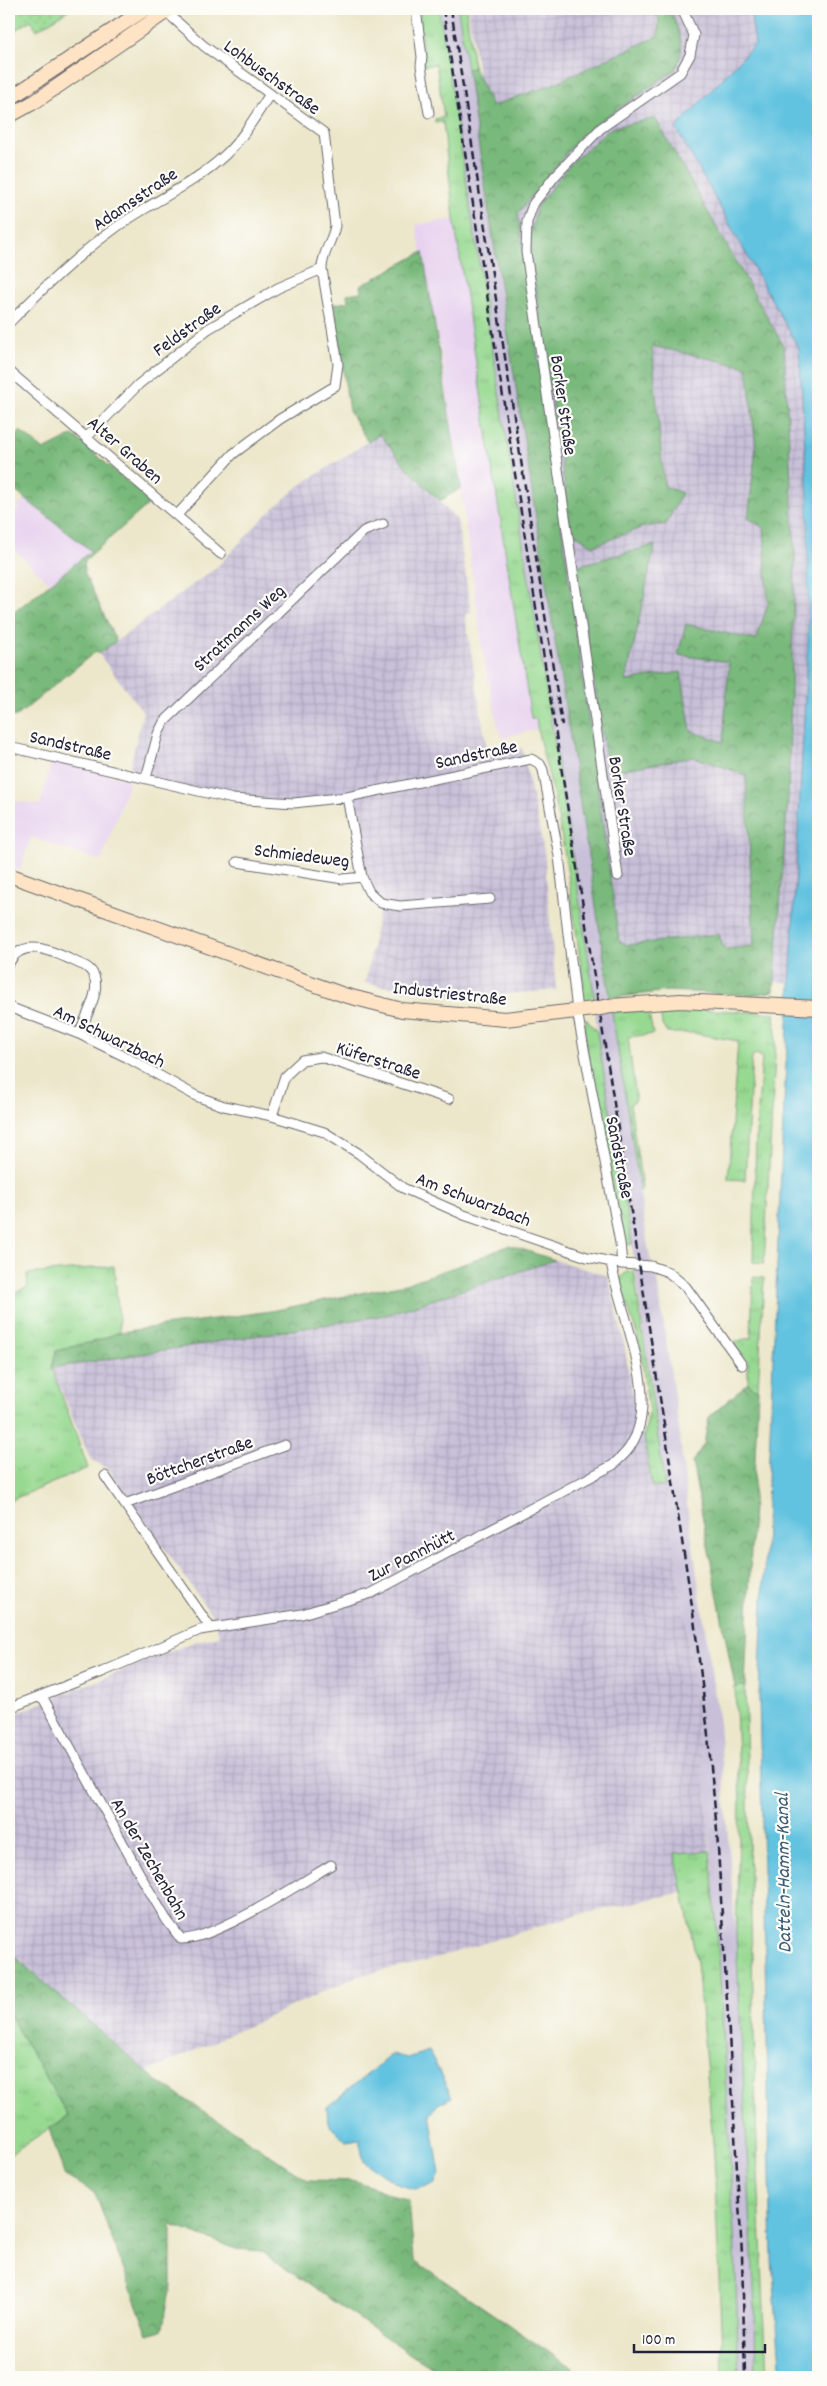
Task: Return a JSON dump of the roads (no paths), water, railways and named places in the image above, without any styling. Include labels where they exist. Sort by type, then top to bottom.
[{"type":"main road","points":[[9,99],[145,9]]},
{"type":"main road","points":[[9,116],[36,100],[166,10]]},
{"type":"main road","name":"Industriestraße","points":[[9,875],[344,994],[402,1010],[505,1019],[611,1006],[680,1001],[818,1008]]},
{"type":"street","points":[[416,9],[422,57],[421,66],[429,113]]},
{"type":"street","name":"Borker Straße","points":[[618,876],[526,252],[527,222],[533,204],[555,176],[601,128],[680,73],[690,56],[694,35],[682,9]]},
{"type":"street","name":"Lohbuschstraße","points":[[166,10],[204,46],[324,133],[335,226],[333,241],[322,260],[322,269]]},
{"type":"street","name":"Adamsstraße","points":[[9,324],[77,259],[114,229],[207,170],[224,156],[240,140],[270,94]]},
{"type":"street","points":[[178,515],[233,454],[280,419],[335,386],[338,364],[322,269]]},
{"type":"street","name":"Feldstraße","points":[[87,437],[139,384],[208,330],[278,288],[322,269]]},
{"type":"street","name":"Alter Graben","points":[[9,371],[222,554]]},
{"type":"street","name":"Stratmanns Weg","points":[[146,778],[158,734],[164,722],[364,531],[383,524]]},
{"type":"street","name":"Sandstraße","points":[[9,747],[233,799],[294,803],[347,796],[531,759],[540,764],[543,770],[559,856],[577,1011],[620,1243],[622,1264]]},
{"type":"street","name":"Schmiedeweg","points":[[347,796],[362,877],[369,892],[381,903],[400,906],[490,899]]},
{"type":"street","name":"Schmiedeweg","points":[[238,862],[343,879],[362,877]]},
{"type":"street","points":[[9,963],[13,956],[21,950],[34,947],[92,970],[97,986],[79,1034]]},
{"type":"street","name":"Am Schwarzbach","points":[[9,1007],[79,1034],[126,1057],[196,1096],[224,1106],[272,1116],[324,1132],[358,1153],[403,1188],[464,1215],[588,1257],[622,1264],[651,1266],[676,1277],[686,1287],[742,1365]]},
{"type":"street","name":"Küferstraße","points":[[272,1116],[285,1076],[302,1060],[321,1056],[449,1099]]},
{"type":"street","name":"Zur Pannhütt","points":[[9,1708],[210,1627],[302,1614],[372,1593],[613,1465],[631,1446],[637,1433],[642,1417],[642,1399],[635,1351],[611,1262]]},
{"type":"street","name":"Böttcherstraße","points":[[125,1504],[285,1445]]},
{"type":"street","points":[[105,1476],[210,1627]]},
{"type":"street","name":"An der Zechenbahn","points":[[42,1696],[148,1888],[166,1919],[181,1939],[191,1940],[200,1937],[240,1918],[331,1865]]},
{"type":"water","name":"Datteln-Hamm-Kanal","points":[[750,9],[816,9],[818,27],[818,2377],[781,2377],[772,2259],[759,1695],[783,1121],[808,641],[808,499],[799,349],[676,128],[755,44]]},
{"type":"water","points":[[429,2051],[452,2097],[438,2104],[430,2114],[440,2174],[435,2184],[415,2189],[399,2185],[364,2162],[359,2139],[346,2141],[328,2124],[327,2107],[392,2054],[407,2058]]},
{"type":"railway","points":[[443,9],[694,1619],[717,1831],[742,2254],[745,2377]]},
{"type":"railway","points":[[451,9],[562,725]]}]
